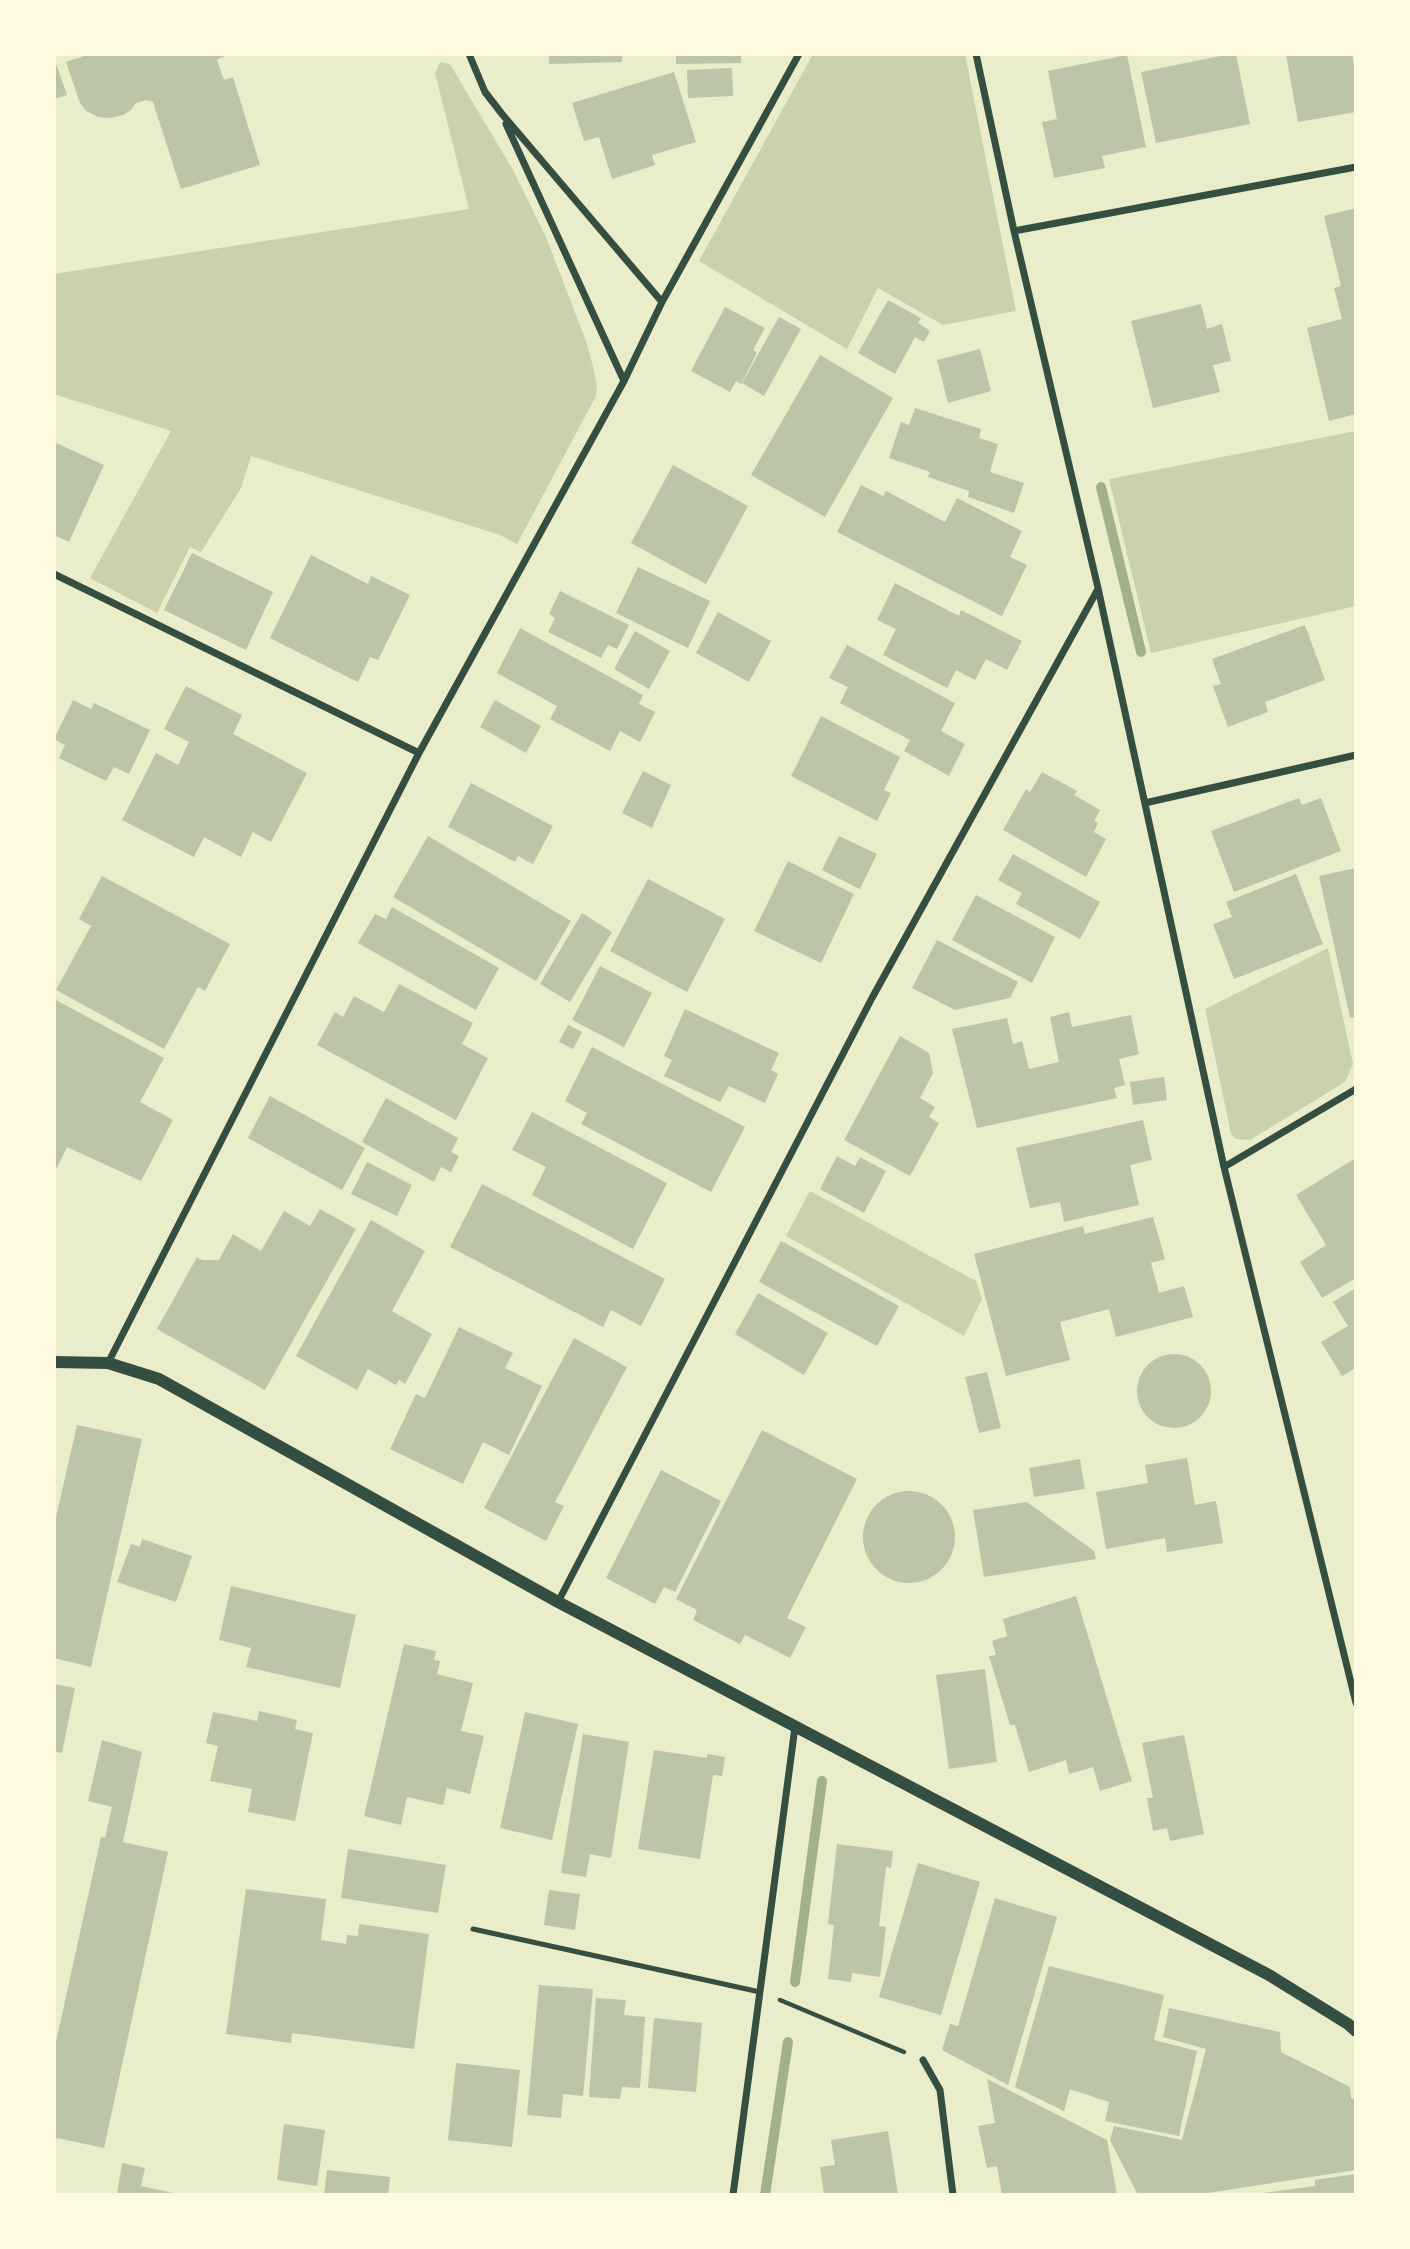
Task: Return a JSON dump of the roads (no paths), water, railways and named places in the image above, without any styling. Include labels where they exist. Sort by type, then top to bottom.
[{"type":"street","points":[[469,54],[485,92],[502,114],[663,302]]},
{"type":"street","points":[[108,1363],[419,753],[624,381],[663,302],[799,54]]},
{"type":"street","points":[[976,54],[1014,231],[1098,588],[1224,1167],[1356,1703]]},
{"type":"street","points":[[502,114],[624,381]]},
{"type":"street","points":[[1014,231],[1356,167]]},
{"type":"street","points":[[54,574],[419,753]]},
{"type":"street","points":[[558,1602],[872,998],[1098,588]]},
{"type":"street","points":[[1145,803],[1356,755]]},
{"type":"street","points":[[1224,1167],[1356,1089]]},
{"type":"street","points":[[54,1362],[108,1363],[159,1378],[558,1602],[1269,1975],[1356,2031]]},
{"type":"street","points":[[1348,1667],[1356,1662]]},
{"type":"street","points":[[733,2195],[795,1727]]},
{"type":"street","points":[[923,2060],[940,2090],[953,2195]]},
{"type":"lane","points":[[473,1929],[760,1992]]},
{"type":"waterway","points":[[1101,487],[1141,652]]},
{"type":"waterway","points":[[795,1982],[822,1781]]},
{"type":"waterway","points":[[765,2195],[788,2042]]}]
